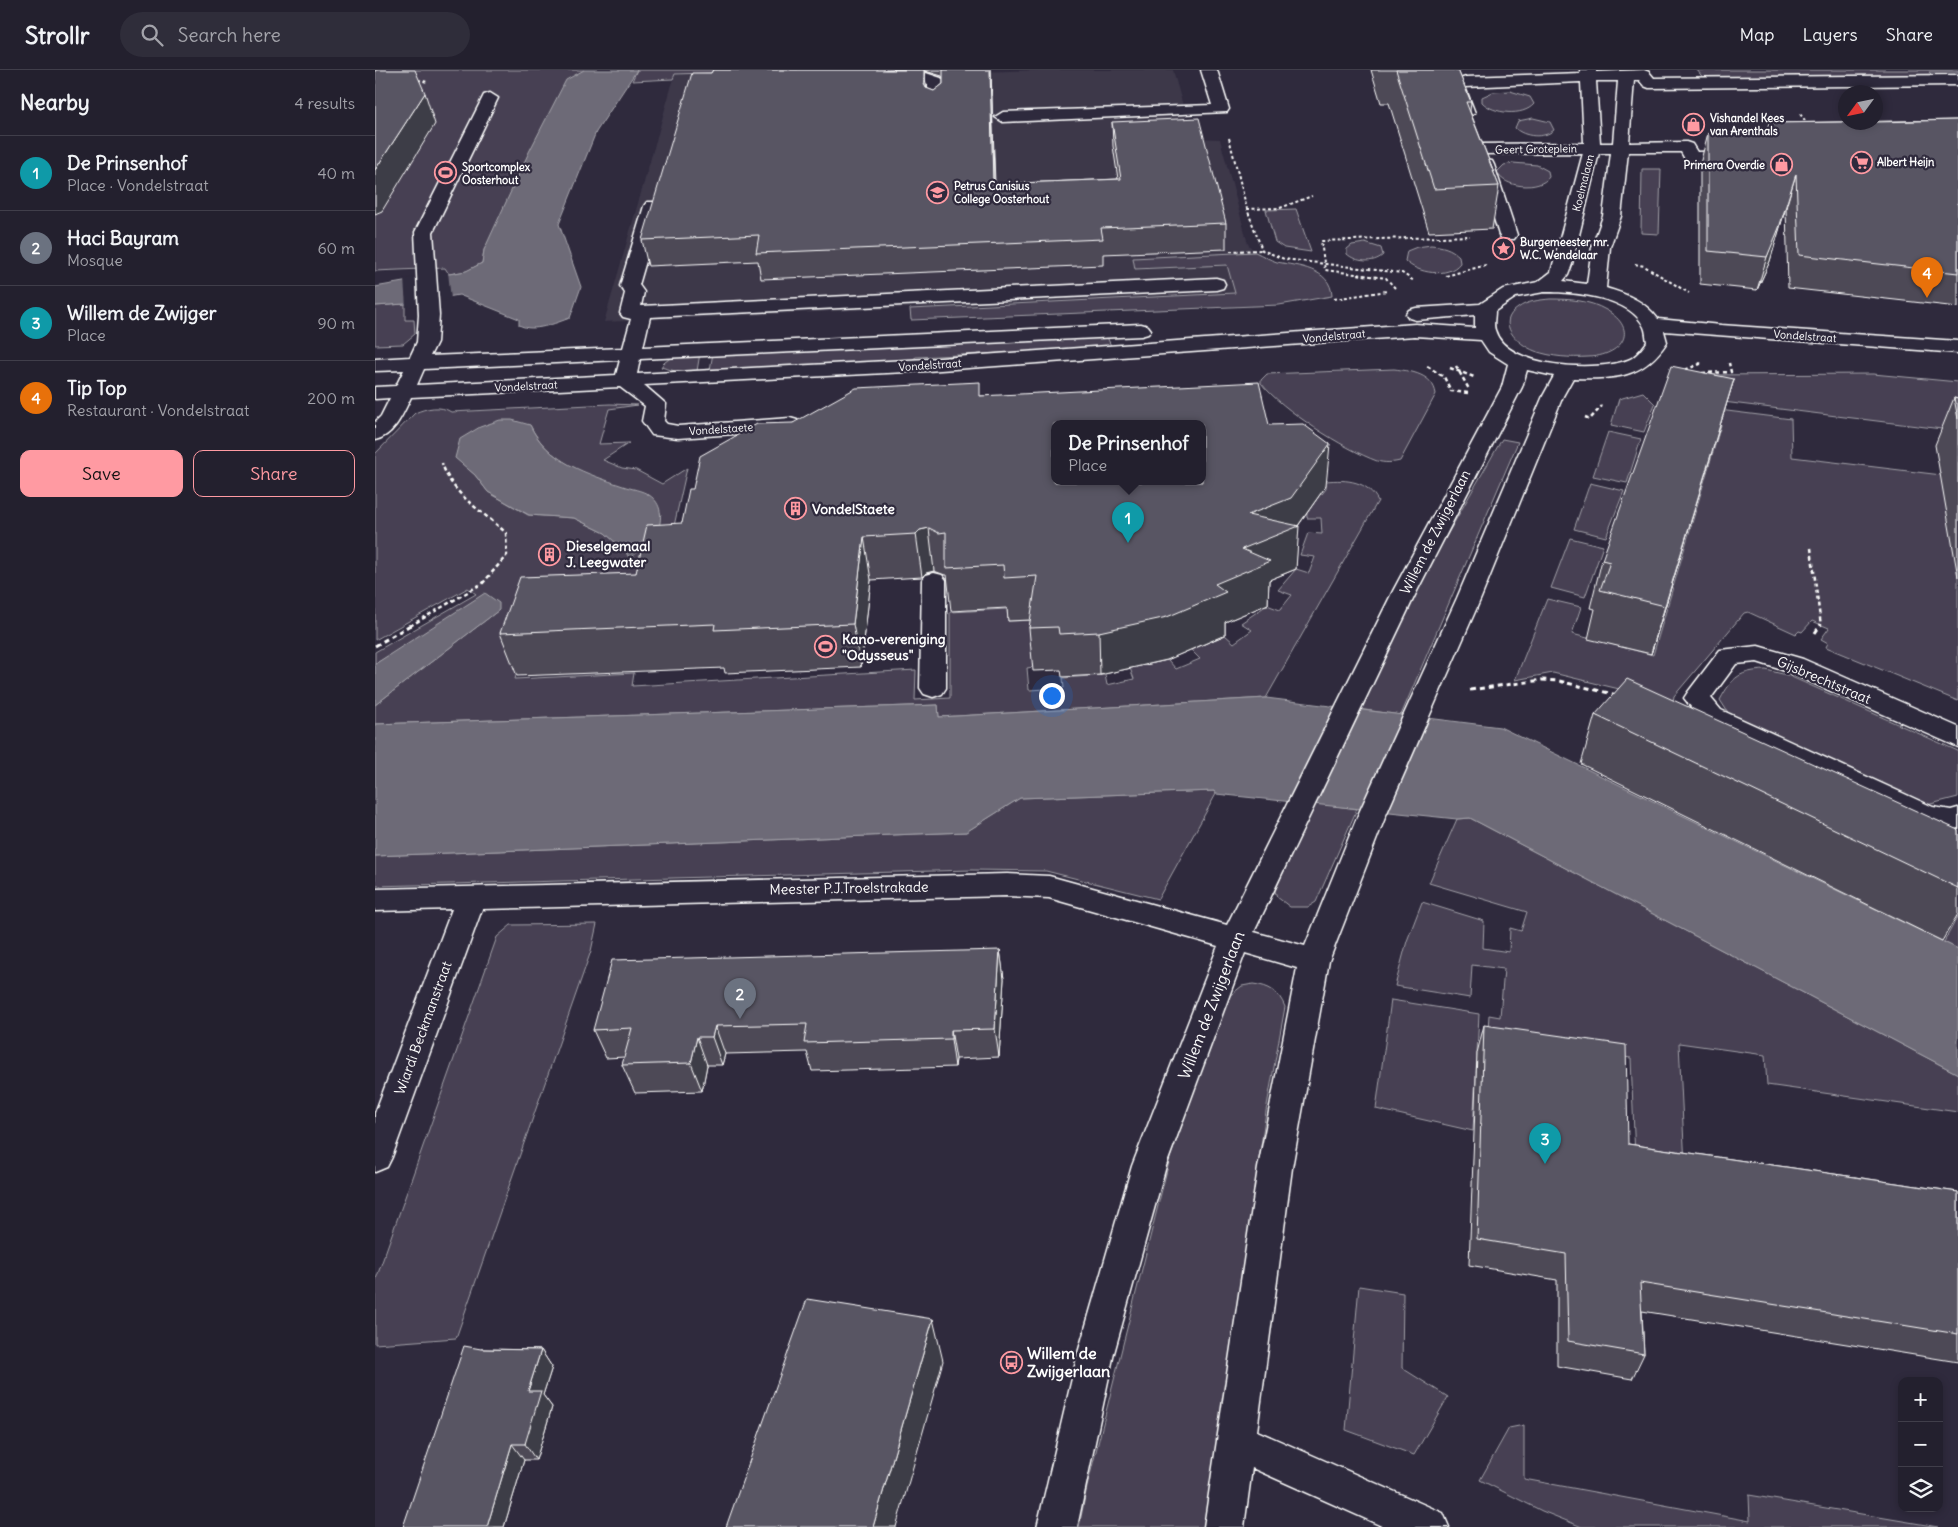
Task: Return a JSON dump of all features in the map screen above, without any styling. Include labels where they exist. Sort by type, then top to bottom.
[{"type":"street","points":[[1003,117],[1221,109],[1209,70]]},
{"type":"street","name":"Geert Groteplein","points":[[1508,235],[1481,149],[1456,85],[1465,82],[1589,73],[1644,75],[1649,83],[1958,80]]},
{"type":"street","name":"Koelmalaan","points":[[1544,286],[1559,275],[1564,261],[1592,148],[1589,73]]},
{"type":"street","points":[[1596,291],[1601,247],[1612,216],[1626,99],[1627,73]]},
{"type":"street","points":[[875,74],[911,74],[936,81],[936,108]]},
{"type":"street","points":[[375,434],[390,419],[427,342],[429,315],[424,232],[491,98]]},
{"type":"street","points":[[1590,99],[1643,100]]},
{"type":"street","name":"Geert Groteplein","points":[[1481,149],[1686,147],[1692,157],[1752,156],[1745,147],[1754,147]]},
{"type":"street","points":[[660,186],[629,286],[635,292],[630,313],[1216,284]]},
{"type":"street","points":[[1544,286],[1572,287],[1596,291],[1631,305],[1655,333],[1650,354],[1636,364],[1616,371],[1592,374],[1566,373],[1519,361],[1493,344],[1485,334],[1481,322],[1485,309],[1509,293],[1544,286]]},
{"type":"street","name":"Vondelstraat","points":[[375,365],[1170,328],[1485,309]]},
{"type":"street","points":[[625,381],[642,312]]},
{"type":"street","name":"Vondelstraat","points":[[1655,333],[1697,329],[1958,347]]},
{"type":"street","name":"Vondelstraat","points":[[375,393],[927,366],[1415,330],[1485,334]]},
{"type":"street","name":"Vondelstraat","points":[[1655,333],[1958,366]]},
{"type":"street","name":"Willem de Zwijgerlaan","points":[[1057,1527],[1096,1353],[1149,1166],[1235,940],[1297,809],[1463,476],[1512,387],[1519,361]]},
{"type":"street","points":[[1224,1527],[1275,1168],[1314,961],[1372,815],[1523,472],[1553,396],[1566,373]]},
{"type":"street","name":"Vondelstaete","points":[[625,381],[656,404],[653,422],[660,430],[679,432],[811,422]]},
{"type":"street","points":[[933,688],[934,580]]},
{"type":"street","name":"Gijsbrechtstraat","points":[[1958,738],[1794,665],[1758,654],[1729,656],[1697,698],[1712,716],[1928,817],[1951,820],[1958,818]]},
{"type":"street","name":"Meester P.J.Troelstrakade","points":[[375,900],[471,899],[642,892],[1007,885],[1049,887],[1314,961]]},
{"type":"street","name":"Wiardi Beckmanstraat","points":[[375,1157],[471,899]]},
{"type":"street","points":[[1236,1441],[1429,1527]]},
{"type":"path","points":[[410,79],[428,82]]},
{"type":"path","points":[[1221,109],[1247,209],[1262,250],[1283,259],[1402,273],[1418,284]]},
{"type":"path","points":[[1247,209],[1280,208],[1312,196]]},
{"type":"path","points":[[1325,263],[1321,242],[1508,235]]},
{"type":"path","points":[[375,646],[483,582],[507,556],[506,533],[458,492],[447,478],[442,463]]},
{"type":"path","points":[[1794,665],[1821,626],[1811,548]]},
{"type":"path","points":[[1423,702],[1542,680],[1559,681],[1623,696]]},
{"type":"shaded area","name":"Sportcomplex Oosterhout","points":[[375,70],[584,70],[484,250],[482,263],[467,271],[449,274],[445,268],[375,271]]},
{"type":"shaded area","points":[[584,70],[637,70],[596,132],[559,224],[581,287],[570,318],[538,328],[525,327],[519,325],[519,319],[459,295],[405,304],[375,306],[375,287],[466,271],[482,263],[484,250],[529,152],[566,80]]},
{"type":"shaded area","points":[[637,70],[798,70],[675,74],[673,79],[632,81]]},
{"type":"shaded area","name":"Petrus Canisius College Oosterhout","points":[[798,70],[948,70],[948,73],[1040,70],[1173,70],[1192,138],[1220,139],[1248,244],[1255,252],[1133,258],[1135,269],[1227,265],[1236,293],[604,322],[675,74]]},
{"type":"shaded area","points":[[1697,70],[1958,70],[1958,72],[1929,72],[1933,76],[1704,79]]},
{"type":"shaded area","points":[[1510,91],[1530,97],[1534,104],[1523,111],[1508,112],[1493,109],[1482,102],[1482,97],[1493,92]]},
{"type":"shaded area","points":[[1533,118],[1550,122],[1554,130],[1545,135],[1534,136],[1523,133],[1515,128],[1518,121]]},
{"type":"shaded area","points":[[1513,163],[1537,165],[1548,171],[1549,177],[1538,184],[1530,186],[1506,182],[1497,172],[1504,165]]},
{"type":"shaded area","points":[[1642,169],[1661,169],[1659,234],[1641,233]]},
{"type":"shaded area","points":[[1296,209],[1311,252],[1284,248],[1275,242],[1266,210]]},
{"type":"shaded area","points":[[1365,243],[1381,248],[1383,255],[1374,260],[1365,261],[1355,259],[1347,254],[1347,249],[1352,245]]},
{"type":"shaded area","points":[[1431,245],[1450,249],[1459,256],[1460,263],[1455,268],[1440,273],[1417,269],[1405,261],[1407,251]]},
{"type":"shaded area","points":[[1255,252],[1274,261],[1303,267],[1319,274],[1326,279],[1332,296],[1279,305],[911,320],[910,309],[1235,293],[1227,265],[1135,269],[1133,258]]},
{"type":"shaded area","points":[[1550,299],[1586,302],[1606,310],[1617,318],[1623,326],[1622,341],[1610,352],[1600,356],[1588,357],[1554,356],[1528,348],[1511,332],[1508,320],[1511,314],[1525,304]]},
{"type":"shaded area","points":[[405,304],[405,320],[414,320],[415,334],[403,344],[375,345],[375,306]]},
{"type":"shaded area","points":[[1107,337],[1112,348],[916,357],[910,361],[710,370],[713,353]]},
{"type":"shaded area","points":[[700,353],[697,371],[675,371],[661,367],[673,358]]},
{"type":"shaded area","points":[[1394,369],[1407,371],[1426,378],[1431,382],[1436,394],[1400,461],[1394,462],[1377,461],[1331,438],[1283,405],[1261,383],[1261,380],[1267,374]]},
{"type":"shaded area","points":[[1873,374],[1958,382],[1958,431],[1707,400],[1708,375]]},
{"type":"shaded area","points":[[1643,392],[1655,404],[1644,432],[1611,425],[1619,399]]},
{"type":"shaded area","points":[[610,404],[638,405],[609,409],[599,444],[629,443],[603,460],[622,468],[636,470],[662,484],[687,468],[674,526],[642,593],[531,625],[515,679],[634,673],[632,686],[916,670],[915,700],[950,698],[950,612],[1007,609],[1008,621],[1039,620],[1033,667],[1027,668],[1029,690],[1064,688],[1063,678],[1105,675],[1107,685],[1134,679],[1130,668],[1168,660],[1176,669],[1200,659],[1191,650],[1225,635],[1234,643],[1252,630],[1241,623],[1267,605],[1280,610],[1292,595],[1278,590],[1296,569],[1309,573],[1315,557],[1300,555],[1308,533],[1322,534],[1321,518],[1307,518],[1306,497],[1322,494],[1326,489],[1326,481],[1342,480],[1363,485],[1374,494],[1378,501],[1266,698],[939,717],[938,705],[375,724],[375,705],[499,610],[390,655],[375,664],[375,652],[476,594],[468,588],[375,640],[375,454],[415,413],[433,408],[443,408],[451,412]],"holes":[[[530,425],[552,453],[567,464],[602,481],[655,501],[661,515],[625,551],[605,533],[574,518],[528,515],[488,492],[475,475],[456,458]]]},
{"type":"shaded area","points":[[1679,405],[1791,419],[1792,457],[1958,477],[1958,701],[1826,647],[1828,643],[1821,639],[1829,628],[1812,621],[1802,632],[1799,631],[1796,634],[1748,612],[1744,613],[1674,696],[1673,702],[1553,673],[1515,680],[1547,599],[1581,607],[1572,634],[1653,655],[1721,425],[1668,414]]},
{"type":"shaded area","points":[[500,420],[512,420],[530,425],[537,438],[547,448],[570,465],[596,477],[649,495],[657,502],[659,507],[661,517],[657,532],[630,559],[625,551],[605,533],[574,518],[529,515],[488,492],[475,475],[455,458],[460,439],[480,427]]},
{"type":"shaded area","points":[[1608,432],[1641,439],[1627,483],[1593,476]]},
{"type":"shaded area","points":[[1502,439],[1518,442],[1401,715],[1358,709],[1423,577]]},
{"type":"shaded area","points":[[1590,483],[1624,491],[1606,537],[1574,529]]},
{"type":"shaded area","points":[[1570,538],[1603,546],[1585,597],[1551,588]]},
{"type":"shaded area","points":[[485,593],[499,603],[499,610],[375,705],[375,664]]},
{"type":"shaded area","points":[[1766,670],[1787,675],[1958,751],[1958,797],[1927,805],[1729,714],[1720,700],[1733,680],[1743,674]]},
{"type":"shaded area","points":[[1266,698],[1500,727],[1958,949],[1958,1074],[1470,818],[1457,819],[1216,794],[1214,791],[1020,798],[966,832],[375,856],[375,724],[938,705],[939,717]]},
{"type":"shaded area","points":[[1214,791],[1216,794],[1158,899],[1046,871],[972,870],[375,886],[375,856],[966,832],[1020,798]]},
{"type":"shaded area","points":[[1314,803],[1357,809],[1316,902],[1308,907],[1290,907],[1277,897],[1275,891]]},
{"type":"shaded area","points":[[1470,818],[1958,1074],[1958,1112],[1767,1085],[1765,1055],[1679,1043],[1685,1166],[1635,1159],[1631,1058],[1493,1039],[1488,1029],[1489,1015],[1500,1017],[1504,969],[1472,965],[1470,998],[1395,986],[1407,941],[1422,902],[1484,921],[1483,948],[1509,952],[1510,928],[1521,931],[1527,912],[1429,883],[1457,819]]},
{"type":"shaded area","points":[[1958,916],[1958,949],[1944,942]]},
{"type":"shaded area","points":[[597,924],[591,951],[456,1338],[375,1344],[375,1282],[497,937],[511,925]]},
{"type":"shaded area","points":[[1253,984],[1264,986],[1273,991],[1280,997],[1285,1007],[1266,1111],[1206,1527],[1079,1527],[1087,1487],[1170,1158],[1228,997],[1242,986]]},
{"type":"shaded area","points":[[1391,1000],[1479,1014],[1473,1131],[1376,1109]]},
{"type":"shaded area","points":[[1359,1286],[1403,1293],[1402,1368],[1448,1397],[1414,1455],[1346,1430]]},
{"type":"shaded area","points":[[1524,1425],[1524,1479],[1750,1521],[1749,1495],[1938,1527],[1582,1527],[1542,1511],[1480,1480],[1509,1428]]},
{"type":"pier","points":[[448,272],[451,299],[406,307],[404,279]]},
{"type":"building","points":[[375,70],[415,70],[425,93],[375,170]]},
{"type":"building","points":[[713,70],[924,70],[924,84],[926,88],[934,91],[943,84],[943,70],[990,70],[993,184],[1121,179],[1112,122],[1199,118],[1226,223],[1101,228],[1103,239],[756,253],[759,235],[642,240],[692,73],[711,73]]},
{"type":"building","points":[[1396,70],[1458,70],[1471,102],[1466,102],[1499,186],[1434,189]]},
{"type":"building","points":[[1958,120],[1958,273],[1799,255],[1796,174],[1779,228],[1767,257],[1708,251],[1708,133],[1761,132],[1768,130],[1769,123],[1838,122],[1838,130],[1883,130],[1883,122]]},
{"type":"building","points":[[1671,366],[1734,379],[1665,606],[1600,590],[1610,562],[1602,560]]},
{"type":"building","points":[[980,382],[980,396],[1259,382],[1269,425],[1303,424],[1330,444],[1291,498],[1248,515],[1299,526],[1242,549],[1270,561],[1215,584],[1226,592],[1167,617],[1099,632],[1059,634],[1058,627],[1029,628],[1037,576],[1004,578],[1003,565],[946,568],[946,532],[939,533],[929,528],[920,530],[916,534],[864,537],[853,624],[714,630],[715,624],[500,633],[520,577],[636,573],[647,525],[682,523],[689,489],[693,489],[700,456],[757,424],[793,423],[856,388]]},
{"type":"building","points":[[1954,398],[1958,399],[1958,419]]},
{"type":"building","points":[[1627,679],[1958,830],[1958,888],[1595,715]]},
{"type":"building","points":[[1000,950],[995,1029],[951,1030],[951,1039],[804,1043],[807,1024],[715,1026],[712,1037],[697,1037],[691,1063],[622,1065],[632,1028],[593,1030],[612,960]]},
{"type":"building","points":[[1484,1025],[1626,1045],[1628,1144],[1958,1192],[1958,1334],[1640,1283],[1644,1354],[1568,1341],[1566,1254],[1477,1239]]},
{"type":"building","points":[[807,1299],[933,1319],[873,1527],[726,1527]]},
{"type":"building","points":[[464,1346],[481,1349],[541,1350],[528,1391],[541,1391],[525,1444],[512,1444],[487,1527],[403,1527]]},
{"type":"place","name":"Vishandel Kees van Arenthals","points":[[1694,124]]},
{"type":"place","name":"Albert Heijn","points":[[1861,162]]},
{"type":"place","name":"Primera Overdie","points":[[1781,165]]},
{"type":"place","name":"Sportcomplex Oosterhout","points":[[446,173]]},
{"type":"place","name":"Petrus Canisius College Oosterhout","points":[[938,192]]},
{"type":"place","name":"Burgemeester mr. W.C. Wendelaar","points":[[1504,248]]},
{"type":"place","name":"Tip Top","points":[[1927,298]]},
{"type":"place","name":"VondelStaete","points":[[796,509]]},
{"type":"place","name":"De Prinsenhof","points":[[1128,543]]},
{"type":"place","name":"Dieselgemaal J. Leegwater","points":[[550,554]]},
{"type":"place","name":"Kano-vereniging \"Odysseus\"","points":[[826,647]]},
{"type":"place","name":"Haci Bayram","points":[[740,1019]]},
{"type":"place","name":"Willem de Zwijger","points":[[1545,1164]]},
{"type":"place","name":"Willem de Zwijgerlaan","points":[[1011,1362]]}]
